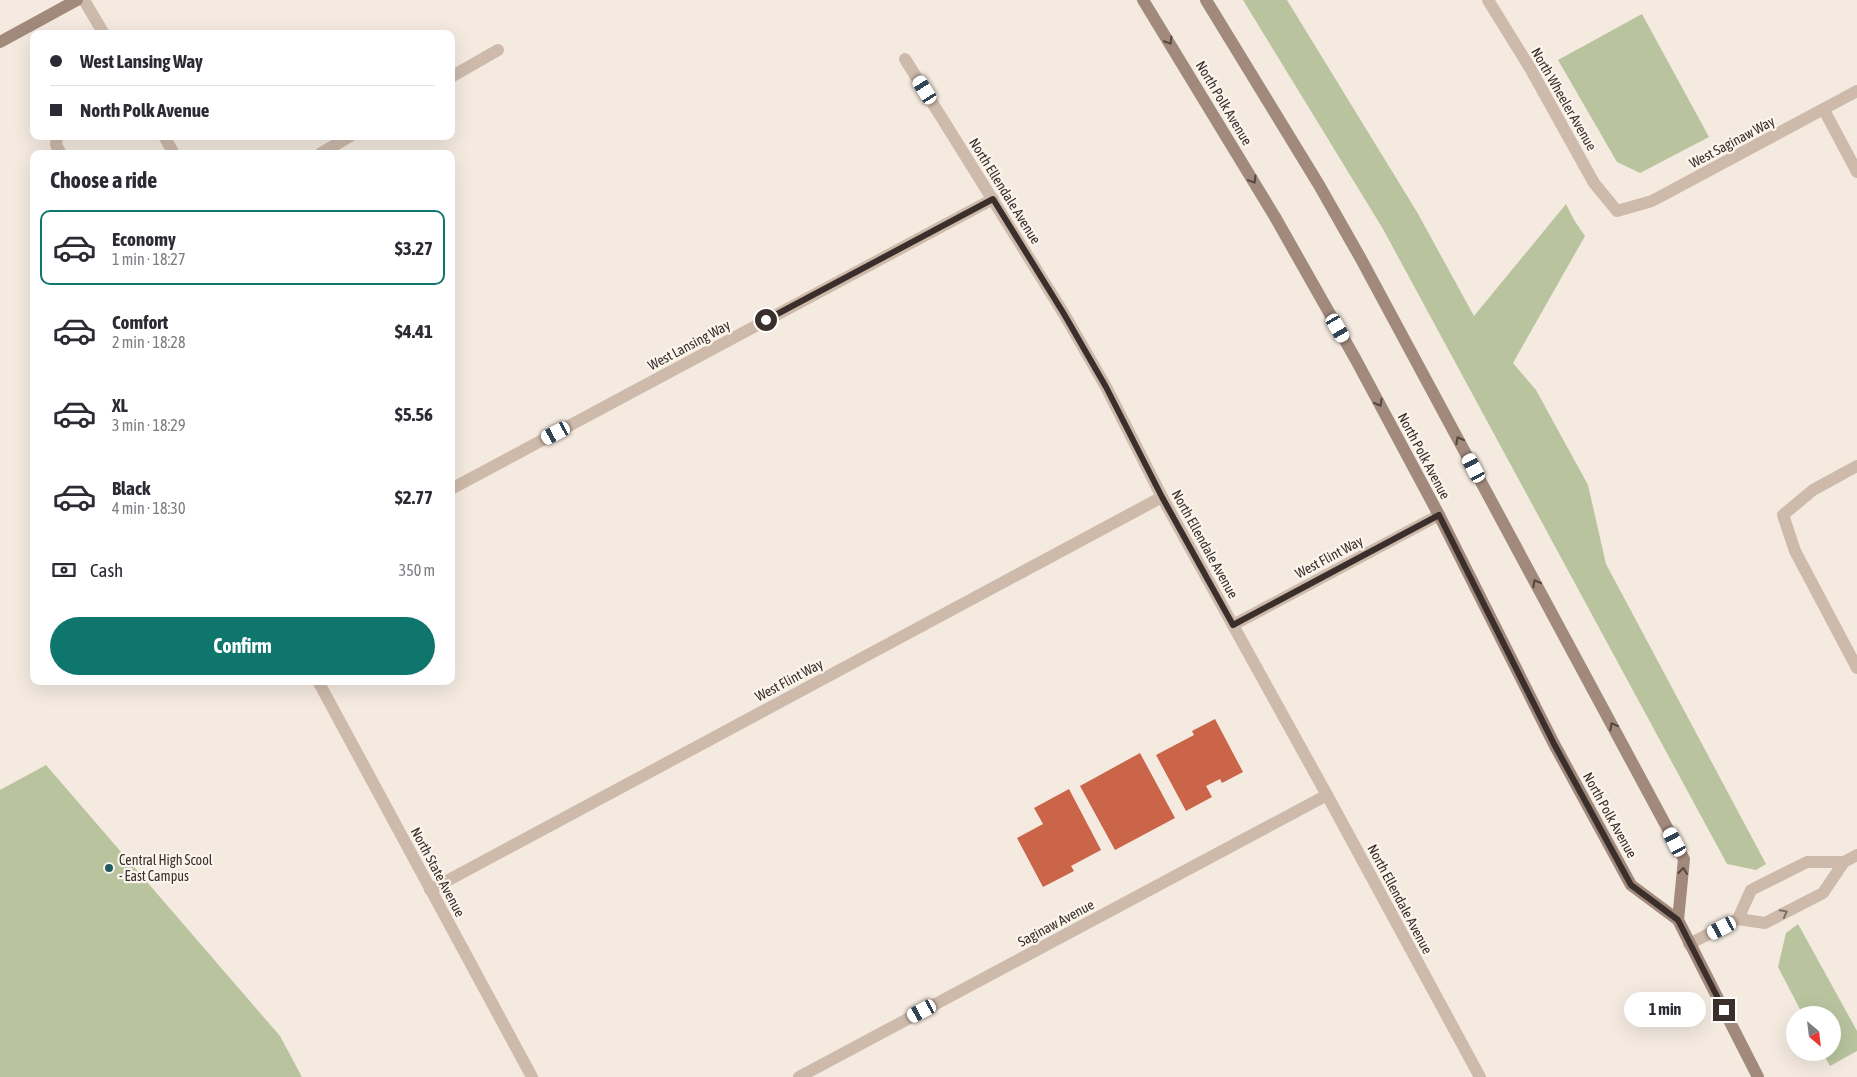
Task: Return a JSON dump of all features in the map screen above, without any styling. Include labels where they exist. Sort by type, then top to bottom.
[{"type":"main road","points":[[0,42],[77,0]]},
{"type":"main road","name":"North Polk Avenue","points":[[1143,0],[1276,217],[1356,360],[1439,515],[1554,744],[1631,885],[1678,920],[1758,1077]]},
{"type":"main road","points":[[1206,0],[1361,259],[1684,859],[1678,920]]},
{"type":"street","points":[[84,0],[102,30]]},
{"type":"street","name":"North Wheeler Avenue","points":[[1488,0],[1530,68],[1594,183],[1617,211]]},
{"type":"street","points":[[455,75],[498,50]]},
{"type":"street","name":"North Ellendale Avenue","points":[[905,60],[1064,314],[1106,387],[1162,497],[1480,1077]]},
{"type":"street","name":"West Saginaw Way","points":[[1617,211],[1652,201],[1857,91]]},
{"type":"street","points":[[1824,110],[1857,172]]},
{"type":"street","points":[[327,150],[343,140]]},
{"type":"street","name":"West Lansing Way","points":[[455,487],[993,199]]},
{"type":"street","points":[[1857,466],[1813,490],[1783,516],[1795,551],[1857,668]]},
{"type":"street","name":"West Flint Way","points":[[430,890],[1162,497]]},
{"type":"street","name":"West Flint Way","points":[[1233,625],[1439,515]]},
{"type":"street","name":"North State Avenue","points":[[320,685],[532,1077]]},
{"type":"street","name":"Saginaw Avenue","points":[[799,1077],[1327,795]]},
{"type":"street","points":[[1690,944],[1738,919],[1765,923],[1823,893],[1844,862],[1857,855]]},
{"type":"street","points":[[1738,919],[1751,890],[1807,862],[1844,862]]},
{"type":"green space","points":[[1243,0],[1287,0],[1417,212],[1474,316],[1566,204],[1585,236],[1513,363],[1536,390],[1588,485],[1606,564],[1766,864],[1756,870],[1727,864],[1383,229]]},
{"type":"green space","points":[[1642,14],[1709,137],[1640,173],[1617,162],[1558,60]]},
{"type":"green space","points":[[46,765],[280,1036],[302,1077],[0,1077],[0,790]]},
{"type":"green space","points":[[1798,924],[1857,1031],[1857,1051],[1841,1060],[1841,1006],[1798,1006],[1778,967],[1786,933]]},
{"type":"green space","points":[[1827,1061],[1839,1061],[1830,1066]]},
{"type":"building","points":[[1215,719],[1243,772],[1222,783],[1220,779],[1206,786],[1212,797],[1186,811],[1156,755],[1194,735],[1192,731]]},
{"type":"building","points":[[1140,753],[1175,818],[1115,850],[1080,786]]},
{"type":"building","points":[[1069,789],[1101,850],[1071,866],[1074,871],[1043,887],[1017,838],[1043,824],[1034,808]]},
{"type":"place","name":"Central High Scool - East Campus","points":[[109,868]]},
{"type":"route","points":[[766,320],[993,199],[1064,314],[1106,387],[1162,497],[1233,625],[1439,515],[1554,744],[1631,885],[1678,920],[1724,1010]]}]
